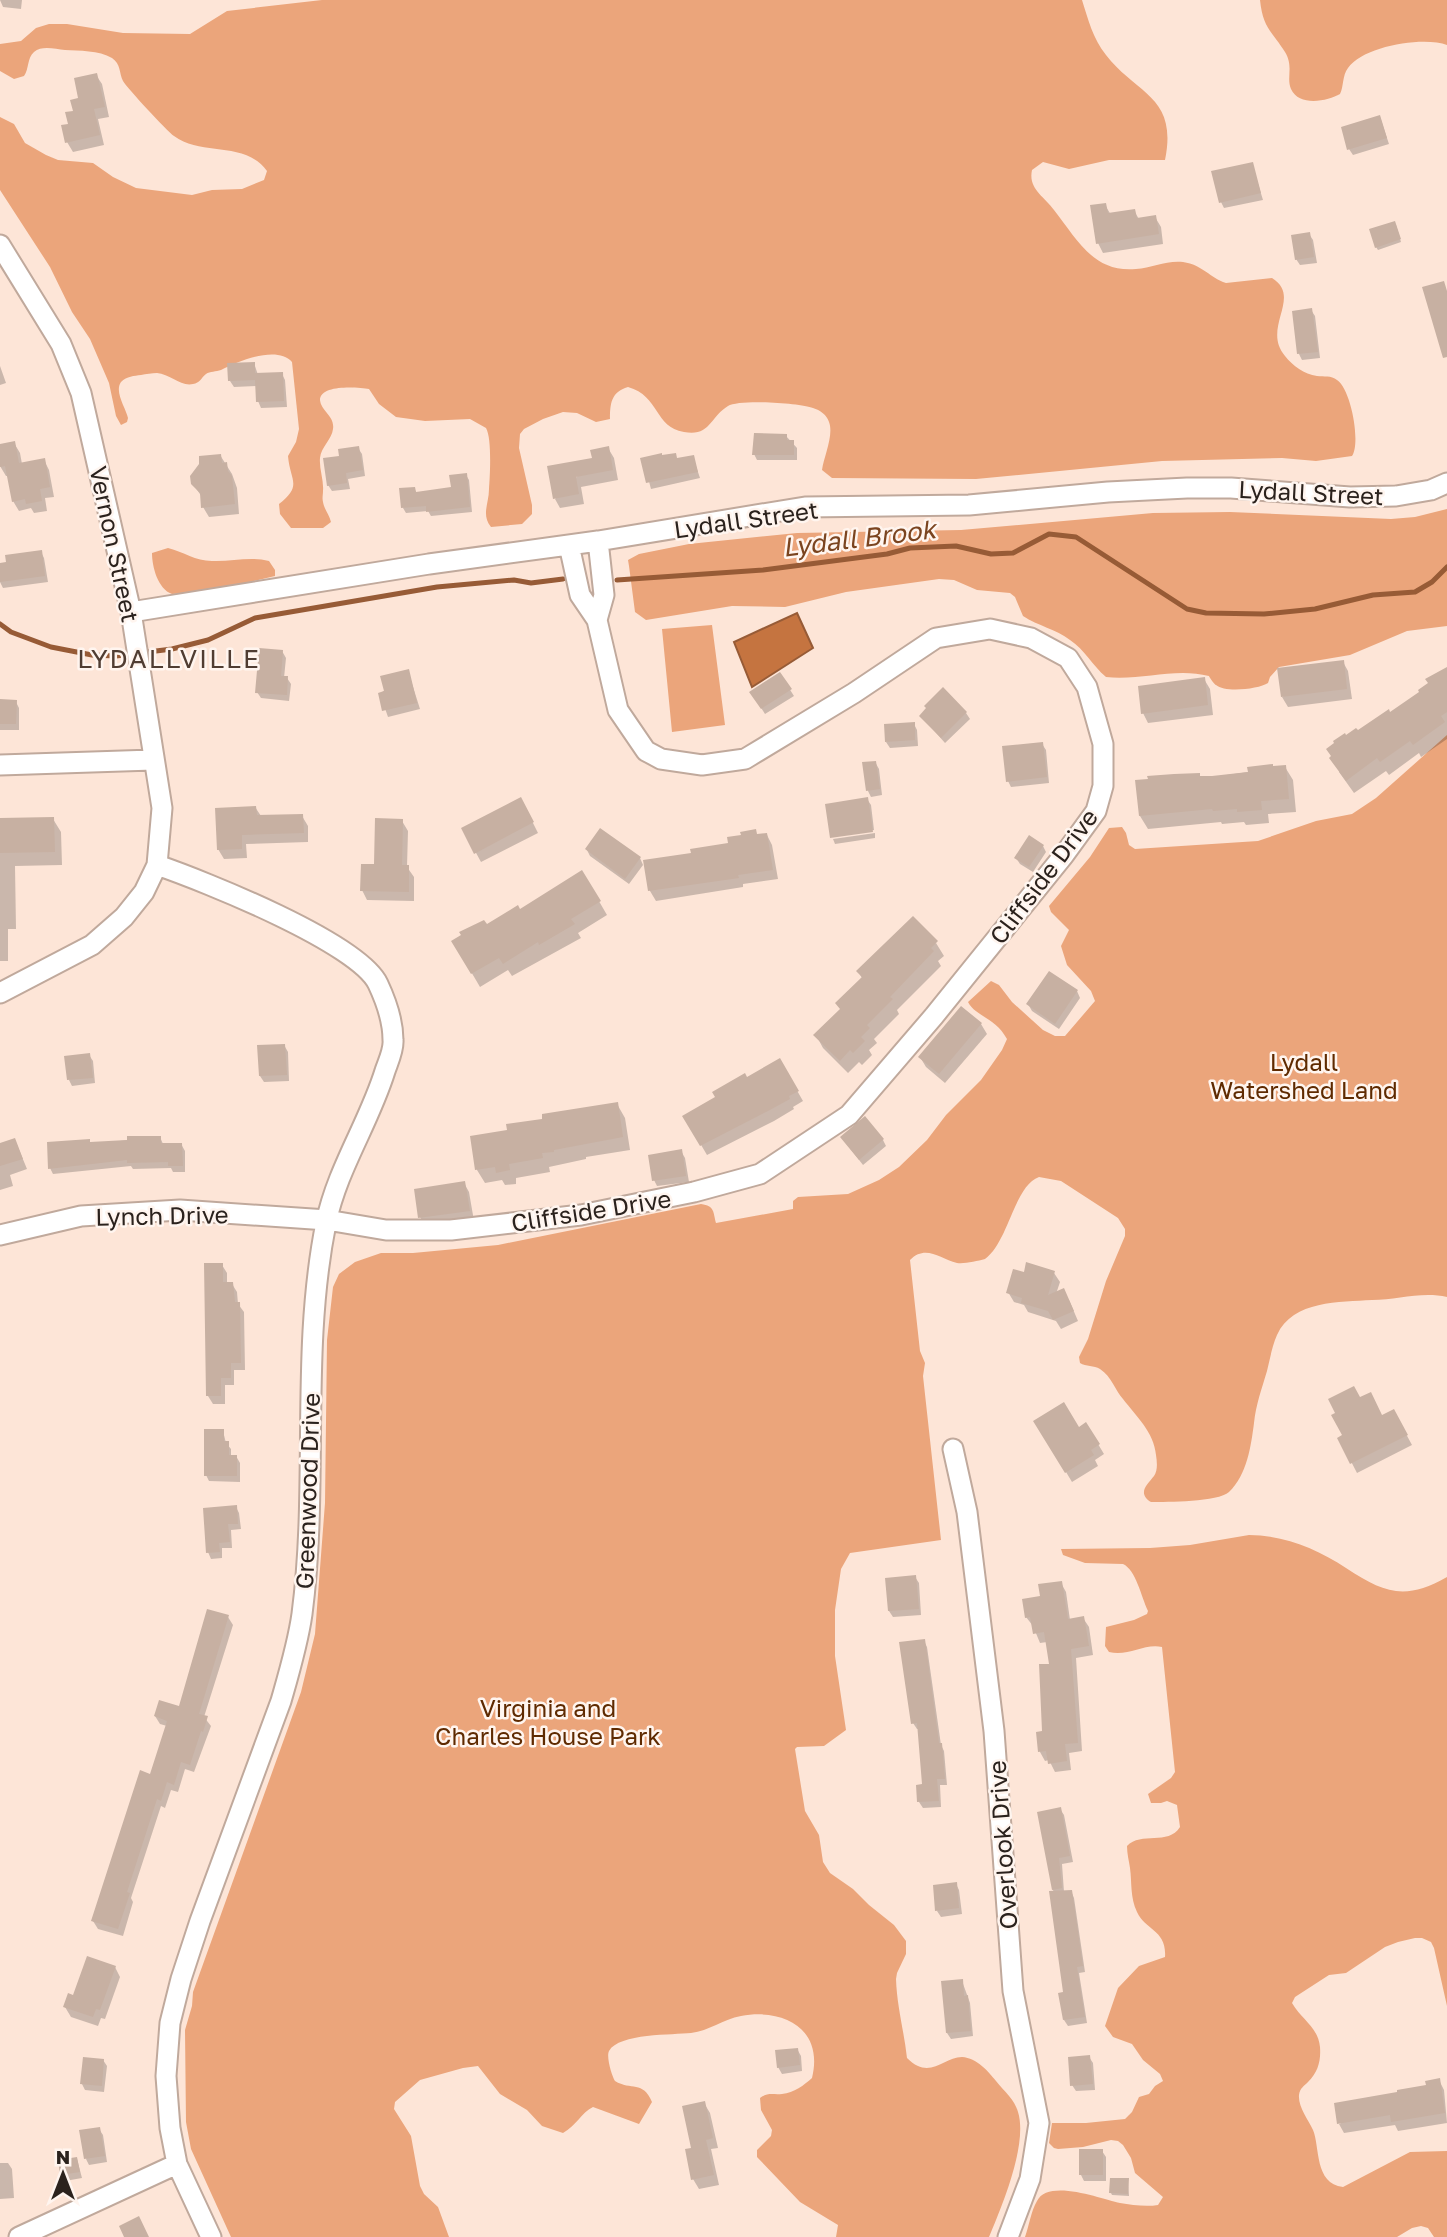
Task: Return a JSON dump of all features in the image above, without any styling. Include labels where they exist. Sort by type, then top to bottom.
[{"type":"street","name":"Vernon Street","points":[[0,245],[61,344],[81,393],[131,612],[162,808],[158,865],[144,892],[124,917],[92,945],[0,993]]},
{"type":"street","name":"Lydall Street","points":[[131,612],[805,507],[969,505],[1187,488],[1231,488],[1350,497],[1396,496],[1430,490],[1447,483]]},
{"type":"street","name":"Cliffside Drive","points":[[597,620],[604,595],[598,541]]},
{"type":"street","name":"Cliffside Drive","points":[[327,1220],[386,1230],[451,1230],[581,1215],[694,1192],[760,1174],[849,1115],[934,1016],[1064,855],[1096,811],[1103,786],[1104,744],[1087,687],[1068,659],[1031,638],[990,629],[936,638],[854,693],[745,759],[702,765],[661,759],[646,751],[618,710],[597,620],[580,595],[569,545]]},
{"type":"street","points":[[0,765],[153,760]]},
{"type":"street","name":"Greenwood Drive","points":[[158,865],[330,942],[357,959],[377,982],[388,1012],[394,1042],[377,1097],[341,1172],[327,1220],[314,1309],[309,1537],[302,1616],[281,1701],[200,1921],[170,2023],[166,2076],[170,2128],[177,2164],[211,2237]]},
{"type":"street","name":"Lynch Drive","points":[[0,1235],[81,1216],[180,1210],[327,1220]]},
{"type":"street","name":"Overlook Drive","points":[[953,1448],[967,1512],[995,1731],[1013,1991],[1039,2123],[1030,2179],[1008,2237]]},
{"type":"street","points":[[19,2237],[177,2164]]},
{"type":"green space","points":[[322,0],[1082,0],[1101,49],[1160,109],[1166,122],[1165,160],[1109,160],[1069,169],[1043,162],[1032,170],[1032,182],[1087,252],[1108,266],[1136,269],[1183,262],[1196,266],[1226,283],[1272,278],[1284,294],[1277,335],[1279,345],[1285,356],[1299,369],[1312,375],[1332,377],[1342,385],[1347,394],[1355,429],[1355,449],[1352,456],[1316,461],[1282,458],[1162,461],[976,479],[832,478],[822,470],[830,439],[830,427],[821,411],[783,403],[734,404],[722,410],[705,429],[693,433],[684,432],[667,424],[646,397],[628,387],[615,395],[610,408],[610,419],[596,422],[577,413],[563,412],[524,429],[520,434],[519,448],[532,514],[522,524],[491,527],[486,513],[490,457],[486,428],[470,419],[425,421],[396,417],[379,404],[369,389],[340,388],[326,391],[320,400],[333,424],[320,462],[324,507],[331,522],[323,528],[291,528],[280,514],[279,504],[293,487],[288,456],[296,442],[299,429],[292,362],[277,355],[258,356],[208,373],[197,383],[189,384],[157,373],[128,377],[119,386],[128,418],[127,422],[121,425],[116,416],[109,383],[90,339],[72,312],[50,267],[0,190],[0,117],[14,124],[25,143],[46,155],[58,160],[93,163],[136,188],[192,195],[212,190],[242,189],[264,180],[267,171],[258,161],[247,155],[197,146],[174,136],[126,85],[117,63],[107,55],[49,48],[37,50],[29,60],[24,76],[14,79],[0,71],[0,44],[21,41],[36,28],[49,24],[67,24],[123,33],[190,34],[227,11]]},
{"type":"green space","points":[[1260,0],[1447,0],[1447,45],[1410,43],[1367,54],[1348,68],[1340,94],[1328,99],[1307,100],[1295,95],[1291,89],[1288,57],[1266,23]]},
{"type":"green space","points":[[1447,509],[1447,626],[1407,631],[1350,655],[1279,667],[1268,683],[1242,689],[1220,687],[1214,684],[1209,676],[1196,674],[1106,677],[1070,640],[1023,616],[1015,597],[1010,593],[977,590],[954,580],[939,579],[846,592],[785,607],[732,606],[646,620],[635,612],[628,560],[639,554],[689,544],[797,533],[961,530],[1153,513],[1230,512],[1391,519],[1415,517]]},
{"type":"green space","points":[[168,548],[206,561],[269,561],[275,570],[275,576],[207,592],[172,594],[160,583],[152,559],[152,553]]},
{"type":"green space","points":[[712,625],[725,725],[672,732],[662,629]]},
{"type":"green space","points":[[1447,735],[1447,1297],[1419,1295],[1332,1303],[1318,1305],[1294,1315],[1284,1324],[1275,1339],[1258,1403],[1247,1460],[1235,1485],[1229,1492],[1214,1498],[1151,1502],[1144,1492],[1157,1469],[1152,1439],[1108,1376],[1098,1368],[1080,1363],[1079,1357],[1125,1236],[1125,1229],[1118,1218],[1061,1181],[1039,1177],[1030,1182],[1023,1191],[1000,1240],[985,1259],[957,1263],[922,1253],[910,1260],[920,1351],[925,1363],[923,1376],[941,1540],[850,1553],[841,1569],[835,1610],[835,1656],[846,1730],[824,1746],[795,1749],[805,1811],[819,1835],[823,1862],[830,1873],[894,1925],[906,1941],[906,1954],[896,1979],[907,2058],[923,2068],[955,2058],[973,2060],[989,2073],[1017,2108],[1020,2141],[1017,2157],[1007,2192],[989,2237],[836,2237],[838,2225],[800,2202],[757,2157],[757,2150],[771,2136],[772,2130],[761,2110],[760,2098],[768,2094],[786,2093],[802,2086],[812,2078],[814,2061],[812,2047],[797,2026],[786,2019],[757,2014],[734,2018],[698,2032],[647,2036],[615,2045],[609,2051],[608,2058],[615,2081],[641,2088],[652,2102],[639,2124],[593,2107],[563,2133],[542,2126],[527,2110],[500,2094],[478,2066],[420,2080],[395,2102],[394,2109],[411,2136],[420,2186],[424,2194],[438,2207],[449,2237],[231,2237],[191,2149],[186,2122],[185,2030],[193,1992],[301,1692],[315,1634],[325,1503],[327,1340],[333,1287],[339,1274],[355,1262],[381,1253],[413,1253],[498,1245],[701,1204],[711,1208],[716,1223],[793,1209],[793,1201],[798,1197],[848,1194],[879,1180],[899,1167],[927,1140],[946,1115],[981,1080],[1002,1050],[1007,1039],[968,1002],[991,981],[999,985],[1012,1002],[1043,1030],[1055,1036],[1065,1036],[1095,1001],[1091,991],[1067,965],[1061,946],[1069,930],[1051,912],[1049,906],[1090,857],[1109,828],[1122,827],[1129,845],[1135,849],[1258,841],[1316,821],[1352,814],[1376,798]]},
{"type":"green space","points":[[1249,1535],[1275,1537],[1300,1544],[1372,1583],[1395,1591],[1419,1589],[1447,1577],[1447,2006],[1434,1948],[1431,1942],[1422,1938],[1385,1947],[1346,1973],[1329,1975],[1295,1997],[1292,2003],[1319,2040],[1318,2066],[1301,2089],[1299,2099],[1313,2130],[1320,2163],[1327,2179],[1343,2187],[1410,2152],[1447,2151],[1447,2237],[1434,2237],[1428,2228],[1421,2226],[1397,2237],[1025,2237],[1037,2201],[1043,2194],[1052,2191],[1076,2192],[1144,2206],[1158,2205],[1163,2197],[1135,2173],[1131,2158],[1118,2141],[1058,2149],[1049,2143],[1052,2123],[1125,2119],[1132,2112],[1139,2097],[1149,2094],[1163,2081],[1160,2074],[1143,2060],[1132,2044],[1113,2037],[1105,2026],[1118,1988],[1139,1966],[1165,1957],[1163,1941],[1141,1918],[1135,1906],[1127,1846],[1140,1839],[1169,1836],[1180,1827],[1177,1805],[1167,1801],[1151,1803],[1148,1794],[1171,1778],[1175,1772],[1162,1647],[1116,1653],[1109,1652],[1105,1646],[1106,1627],[1147,1614],[1138,1584],[1128,1567],[1123,1564],[1085,1563],[1063,1555],[1061,1549],[1150,1548],[1190,1545]]},
{"type":"shaded area","points":[[797,613],[813,648],[752,687],[734,642]]},
{"type":"building","points":[[97,73],[105,107],[94,109],[100,135],[65,143],[61,125],[68,124],[65,112],[73,111],[70,100],[78,98],[74,78]]},
{"type":"building","points":[[1380,115],[1387,138],[1347,150],[1341,127]]},
{"type":"building","points":[[1253,162],[1261,193],[1219,203],[1211,171]]},
{"type":"building","points":[[1106,203],[1108,213],[1135,209],[1137,218],[1156,215],[1159,234],[1096,244],[1090,205]]},
{"type":"building","points":[[1395,221],[1401,239],[1375,248],[1369,229]]},
{"type":"building","points":[[1310,232],[1314,257],[1295,260],[1291,235]]},
{"type":"building","points":[[1444,281],[1447,291],[1447,357],[1443,358],[1422,287]]},
{"type":"building","points":[[1312,308],[1318,352],[1297,354],[1292,311]]},
{"type":"building","points":[[255,362],[255,373],[283,372],[284,401],[256,402],[255,380],[228,381],[227,363]]},
{"type":"building","points":[[754,433],[787,434],[787,440],[794,440],[794,455],[752,455]]},
{"type":"building","points":[[15,441],[19,463],[45,458],[50,487],[40,489],[42,501],[26,504],[25,499],[12,502],[5,466],[0,467],[0,444]]},
{"type":"building","points":[[359,446],[363,470],[346,473],[347,483],[327,486],[323,458],[339,456],[338,449]]},
{"type":"building","points":[[609,446],[613,470],[576,477],[579,494],[553,499],[547,466],[592,458],[590,450]]},
{"type":"building","points":[[676,453],[677,458],[694,455],[698,472],[646,483],[640,458]]},
{"type":"building","points":[[221,454],[222,463],[227,462],[232,476],[235,504],[201,508],[200,493],[191,484],[190,476],[199,464],[199,456]]},
{"type":"building","points":[[467,473],[470,507],[426,512],[426,506],[401,508],[399,488],[415,487],[416,492],[451,487],[449,475]]},
{"type":"building","points":[[42,550],[45,576],[0,582],[0,563],[6,562],[5,555]]},
{"type":"building","points":[[259,648],[283,650],[281,676],[288,676],[287,695],[255,693]]},
{"type":"building","points":[[1344,660],[1347,689],[1281,697],[1277,668]]},
{"type":"building","points":[[1447,667],[1447,712],[1441,716],[1445,722],[1413,745],[1410,741],[1380,762],[1377,758],[1346,781],[1329,758],[1331,756],[1326,749],[1333,741],[1356,728],[1358,730],[1389,709],[1390,712],[1419,692],[1418,690],[1428,683],[1425,679]]},
{"type":"building","points":[[409,669],[417,703],[382,711],[378,693],[384,691],[380,676]]},
{"type":"building","points":[[780,672],[792,689],[761,709],[749,692]]},
{"type":"building","points":[[1205,677],[1208,705],[1141,714],[1138,686]]},
{"type":"building","points":[[943,687],[967,712],[941,738],[919,716],[926,708],[924,706]]},
{"type":"building","points":[[0,699],[17,700],[16,724],[0,724]]},
{"type":"building","points":[[915,722],[915,740],[885,742],[884,724]]},
{"type":"building","points":[[1043,742],[1047,777],[1006,782],[1002,746]]},
{"type":"building","points":[[876,761],[880,789],[866,791],[862,762]]},
{"type":"building","points":[[1286,765],[1289,799],[1261,801],[1262,810],[1237,812],[1237,809],[1212,809],[1139,816],[1135,780],[1148,779],[1147,776],[1174,774],[1200,773],[1200,776],[1212,776],[1248,772],[1247,767]]},
{"type":"building","points":[[521,797],[534,822],[474,854],[461,828]]},
{"type":"building","points":[[868,797],[873,832],[830,838],[825,804]]},
{"type":"building","points":[[256,806],[257,815],[303,814],[304,833],[242,835],[242,849],[217,850],[215,808]]},
{"type":"building","points":[[54,817],[55,852],[0,853],[0,818]]},
{"type":"building","points":[[375,818],[403,819],[402,865],[409,865],[409,892],[360,891],[361,864],[374,864]]},
{"type":"building","points":[[600,828],[641,857],[625,879],[585,849]]},
{"type":"building","points":[[756,829],[757,834],[767,833],[773,870],[738,875],[739,878],[648,891],[643,860],[691,853],[690,849],[728,843],[727,837]]},
{"type":"building","points":[[1029,835],[1044,845],[1029,867],[1014,858]]},
{"type":"building","points":[[582,870],[601,901],[571,919],[575,924],[539,945],[538,942],[503,964],[499,958],[471,974],[451,941],[461,935],[459,932],[484,920],[487,924],[518,905],[520,909]]},
{"type":"building","points":[[913,916],[938,941],[931,948],[934,951],[867,1025],[870,1028],[861,1037],[865,1041],[853,1053],[850,1050],[840,1061],[813,1035],[840,1009],[835,1003],[862,977],[856,971]]},
{"type":"building","points":[[1049,971],[1078,990],[1055,1024],[1026,1004]]},
{"type":"building","points":[[961,1006],[982,1023],[939,1074],[918,1057]]},
{"type":"building","points":[[285,1044],[287,1075],[259,1076],[257,1045]]},
{"type":"building","points":[[90,1053],[93,1078],[67,1080],[64,1056]]},
{"type":"building","points":[[780,1058],[799,1091],[789,1096],[790,1099],[700,1146],[682,1116],[715,1097],[712,1092],[745,1073],[747,1077]]},
{"type":"building","points":[[618,1102],[623,1137],[542,1153],[543,1158],[509,1164],[510,1170],[496,1173],[495,1167],[475,1170],[470,1136],[507,1130],[506,1124],[542,1119],[542,1114]]},
{"type":"building","points":[[865,1116],[884,1139],[859,1160],[840,1137]]},
{"type":"building","points":[[127,1136],[161,1136],[161,1143],[182,1143],[183,1166],[168,1166],[168,1162],[127,1163],[127,1160],[48,1169],[47,1142],[127,1140]]},
{"type":"building","points":[[15,1138],[23,1159],[0,1166],[0,1143]]},
{"type":"building","points":[[682,1149],[686,1176],[652,1181],[648,1155]]},
{"type":"building","points":[[465,1181],[470,1211],[418,1218],[414,1189]]},
{"type":"building","points":[[1026,1262],[1055,1271],[1048,1295],[1064,1288],[1074,1311],[1053,1320],[1048,1311],[1021,1303],[1022,1298],[1006,1293],[1013,1269],[1024,1272]]},
{"type":"building","points":[[204,1263],[223,1263],[223,1282],[233,1282],[235,1302],[240,1302],[241,1363],[231,1363],[231,1378],[221,1378],[221,1396],[206,1396]]},
{"type":"building","points":[[1354,1386],[1360,1397],[1371,1392],[1382,1415],[1394,1409],[1408,1435],[1350,1464],[1337,1438],[1342,1435],[1331,1415],[1335,1413],[1328,1399]]},
{"type":"building","points":[[1064,1402],[1079,1427],[1086,1422],[1100,1444],[1091,1450],[1094,1455],[1065,1473],[1033,1421]]},
{"type":"building","points":[[204,1429],[224,1429],[224,1441],[229,1441],[229,1455],[237,1455],[237,1476],[204,1476]]},
{"type":"building","points":[[237,1505],[238,1524],[228,1524],[230,1542],[219,1543],[220,1552],[206,1553],[203,1508]]},
{"type":"building","points":[[916,1575],[919,1609],[888,1611],[885,1578]]},
{"type":"building","points":[[1062,1581],[1068,1619],[1084,1616],[1089,1646],[1071,1649],[1078,1743],[1065,1744],[1067,1761],[1048,1764],[1046,1751],[1038,1752],[1036,1732],[1042,1731],[1039,1664],[1049,1664],[1044,1632],[1033,1634],[1030,1617],[1025,1618],[1022,1599],[1040,1596],[1038,1584]]},
{"type":"building","points":[[207,1609],[229,1615],[199,1714],[208,1716],[203,1732],[201,1731],[190,1765],[181,1762],[174,1785],[167,1782],[161,1801],[157,1799],[118,1929],[91,1921],[140,1770],[150,1774],[167,1721],[154,1716],[159,1700],[179,1706]]},
{"type":"building","points":[[925,1639],[939,1743],[942,1743],[945,1779],[937,1779],[939,1801],[917,1802],[916,1785],[922,1784],[917,1723],[911,1724],[899,1642]]},
{"type":"building","points":[[1061,1807],[1070,1856],[1059,1858],[1062,1888],[1052,1890],[1037,1812]]},
{"type":"building","points":[[957,1882],[959,1908],[935,1911],[933,1885]]},
{"type":"building","points":[[1072,1890],[1083,1966],[1077,1967],[1085,2017],[1063,2020],[1058,1993],[1063,1992],[1049,1891]]},
{"type":"building","points":[[87,1956],[116,1966],[100,2010],[96,2009],[93,2017],[63,2007],[68,1993],[73,1995]]},
{"type":"building","points":[[963,1979],[964,1996],[968,1995],[971,2031],[946,2033],[941,1981]]},
{"type":"building","points":[[798,2048],[800,2065],[777,2068],[775,2050]]},
{"type":"building","points":[[1090,2055],[1093,2084],[1070,2086],[1068,2057]]},
{"type":"building","points":[[83,2057],[104,2059],[102,2086],[80,2084]]},
{"type":"building","points":[[1440,2078],[1445,2113],[1391,2122],[1390,2115],[1337,2124],[1334,2103],[1397,2092],[1426,2085],[1425,2081]]},
{"type":"building","points":[[705,2101],[713,2138],[706,2140],[714,2175],[691,2180],[685,2149],[691,2148],[682,2106]]},
{"type":"building","points":[[100,2127],[105,2156],[84,2159],[79,2130]]},
{"type":"building","points":[[1079,2149],[1103,2149],[1103,2175],[1079,2175]]},
{"type":"building","points":[[77,2157],[80,2172],[60,2175],[58,2160]]},
{"type":"building","points":[[1110,2178],[1129,2178],[1128,2194],[1109,2193]]},
{"type":"building","points":[[139,2216],[149,2237],[124,2237],[119,2226]]},
{"type":"waterway","name":"Lydall Brook","points":[[617,580],[763,570],[887,554],[910,548],[956,546],[991,554],[1013,553],[1049,534],[1076,537],[1187,609],[1206,613],[1264,614],[1315,609],[1373,595],[1415,592],[1432,582],[1447,567]]},
{"type":"waterway","name":"Lydall Brook","points":[[0,624],[11,632],[51,647],[92,655],[116,656],[172,649],[208,640],[255,618],[437,587],[514,580],[531,583],[563,579]]},
{"type":"district","name":"LYDALLVILLE","points":[[169,658]]},
{"type":"park label","name":"Lydall Watershed Land","points":[[1304,1075]]},
{"type":"park label","name":"Virginia and Charles House Park","points":[[548,1721]]}]
